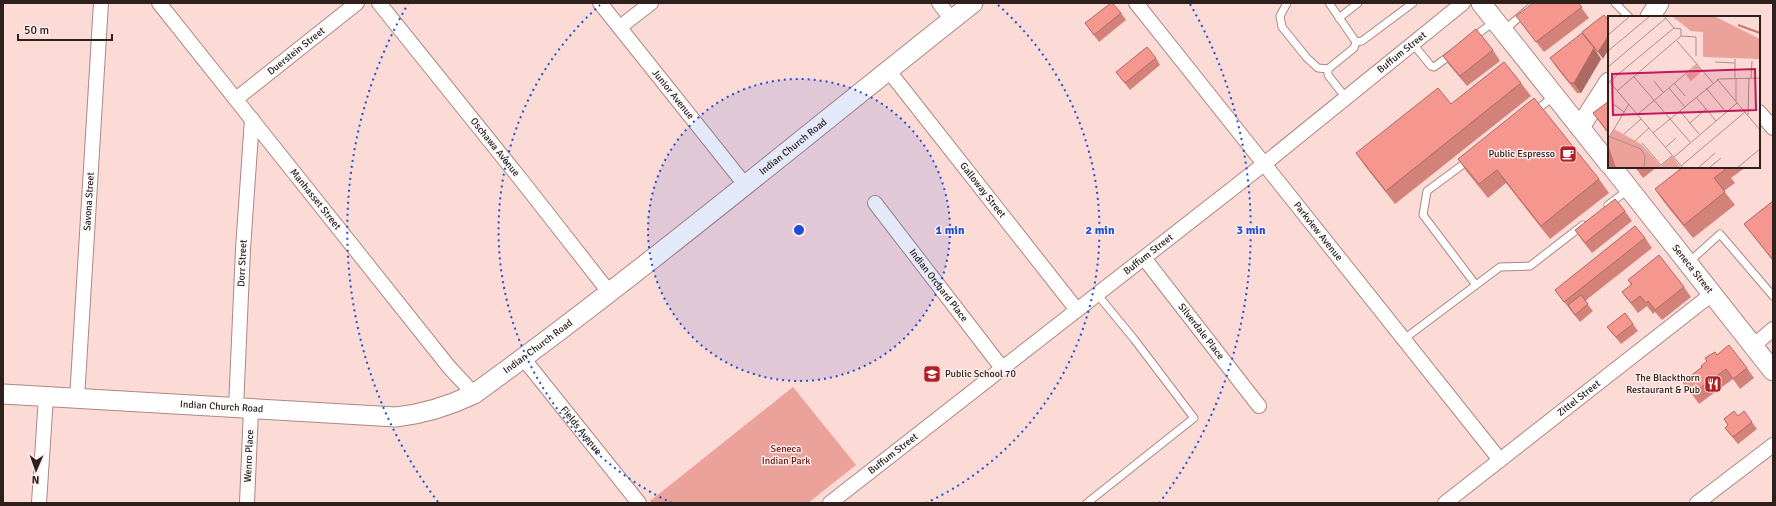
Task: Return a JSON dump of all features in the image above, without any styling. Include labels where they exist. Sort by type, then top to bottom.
[{"type":"street","name":"Savona Street","points":[[76,399],[101,3]]},
{"type":"street","name":"Manhasset Street","points":[[159,3],[449,367],[474,394]]},
{"type":"street","name":"Duerstein Street","points":[[236,98],[357,3]]},
{"type":"street","name":"Oschawa Avenue","points":[[379,3],[609,292]]},
{"type":"street","name":"Junior Avenue","points":[[600,3],[746,186]]},
{"type":"street","points":[[620,27],[651,3]]},
{"type":"street","points":[[938,3],[952,20]]},
{"type":"street","name":"Indian Church Road","points":[[3,394],[396,417],[431,411],[453,404],[474,394],[609,292],[746,186],[973,3]]},
{"type":"street","name":"Parkview Avenue","points":[[1136,3],[1500,460]]},
{"type":"street","name":"Buffum Street","points":[[830,503],[1264,164],[1463,3]]},
{"type":"street","points":[[1651,16],[1659,3]]},
{"type":"street","points":[[1490,13],[1608,163]]},
{"type":"street","name":"Galloway Street","points":[[888,70],[1077,310]]},
{"type":"street","points":[[1580,128],[1608,84]]},
{"type":"street","points":[[1760,113],[1773,128]]},
{"type":"street","name":"Dorr Street","points":[[244,408],[243,249],[252,119]]},
{"type":"street","name":"Seneca Street","points":[[1613,168],[1773,371]]},
{"type":"street","name":"Indian Orchard Place","points":[[875,203],[1002,368]]},
{"type":"street","name":"Silverdale Place","points":[[1144,258],[1259,406]]},
{"type":"street","name":"Zittel Street","points":[[1445,503],[1712,294]]},
{"type":"street","points":[[1753,346],[1773,329]]},
{"type":"street","name":"Fields Avenue","points":[[523,358],[639,503]]},
{"type":"street","points":[[39,503],[46,397]]},
{"type":"street","name":"Wenro Place","points":[[244,408],[247,503]]},
{"type":"street","points":[[1697,503],[1773,445]]},
{"type":"lane","points":[[1287,3],[1280,16],[1282,27],[1307,58],[1318,68],[1328,69],[1354,48],[1356,42]]},
{"type":"lane","points":[[1329,3],[1356,42]]},
{"type":"lane","points":[[1339,18],[1358,3]]},
{"type":"lane","points":[[1356,42],[1362,41],[1414,3]]},
{"type":"lane","points":[[1413,44],[1431,66],[1434,67],[1463,45],[1490,13],[1536,3]]},
{"type":"lane","points":[[1615,3],[1628,16]]},
{"type":"lane","points":[[1328,69],[1328,75],[1346,98]]},
{"type":"lane","points":[[1529,115],[1555,96]]},
{"type":"lane","points":[[1476,284],[1423,215],[1427,191],[1478,153]]},
{"type":"lane","points":[[1604,208],[1629,189]]},
{"type":"lane","points":[[1404,339],[1500,267],[1530,266],[1592,218]]},
{"type":"lane","points":[[1688,264],[1720,234],[1773,296]]},
{"type":"lane","points":[[1087,503],[1194,418],[1134,339],[1097,294]]},
{"type":"green space","name":"Seneca Indian Park","points":[[793,387],[856,465],[808,503],[652,503],[650,501]]},
{"type":"building","points":[[1111,3],[1121,13],[1094,35],[1085,23]]},
{"type":"building","points":[[1533,3],[1578,3],[1582,7],[1536,42],[1516,16]]},
{"type":"building","points":[[1604,15],[1608,20],[1608,37],[1598,52],[1582,32]]},
{"type":"building","points":[[1476,29],[1493,50],[1460,76],[1443,56]]},
{"type":"building","points":[[1582,33],[1594,48],[1574,83],[1570,83],[1550,58]]},
{"type":"building","points":[[1147,47],[1156,58],[1125,83],[1116,72]]},
{"type":"building","points":[[1504,62],[1521,83],[1386,191],[1356,153],[1438,88],[1451,104]]},
{"type":"building","points":[[1534,98],[1599,179],[1541,226],[1497,170],[1479,184],[1458,159]]},
{"type":"building","points":[[1608,102],[1608,132],[1593,113]]},
{"type":"building","points":[[1682,168],[1724,168],[1725,170],[1714,178],[1725,192],[1684,225],[1655,189]]},
{"type":"building","points":[[1615,199],[1625,211],[1585,243],[1575,230]]},
{"type":"building","points":[[1773,201],[1773,260],[1744,224]]},
{"type":"building","points":[[1635,226],[1645,238],[1564,302],[1555,290]]},
{"type":"building","points":[[1659,255],[1684,287],[1655,310],[1648,301],[1646,303],[1640,296],[1631,303],[1622,292],[1632,284],[1628,280]]},
{"type":"building","points":[[1581,295],[1588,304],[1575,315],[1568,305]]},
{"type":"building","points":[[1625,313],[1633,324],[1616,337],[1607,327]]},
{"type":"building","points":[[1729,345],[1747,368],[1733,379],[1726,369],[1692,394],[1683,382],[1702,367],[1701,366],[1707,361],[1705,358],[1715,352],[1717,355]]},
{"type":"building","points":[[1734,411],[1738,416],[1744,411],[1752,422],[1733,437],[1725,428],[1728,425],[1724,419]]},
{"type":"place","name":"Public Espresso","points":[[1568,154]]},
{"type":"place","name":"Public School 70","points":[[932,374]]},
{"type":"place","name":"The Blackthorn Restaurant & Pub","points":[[1713,384]]}]
